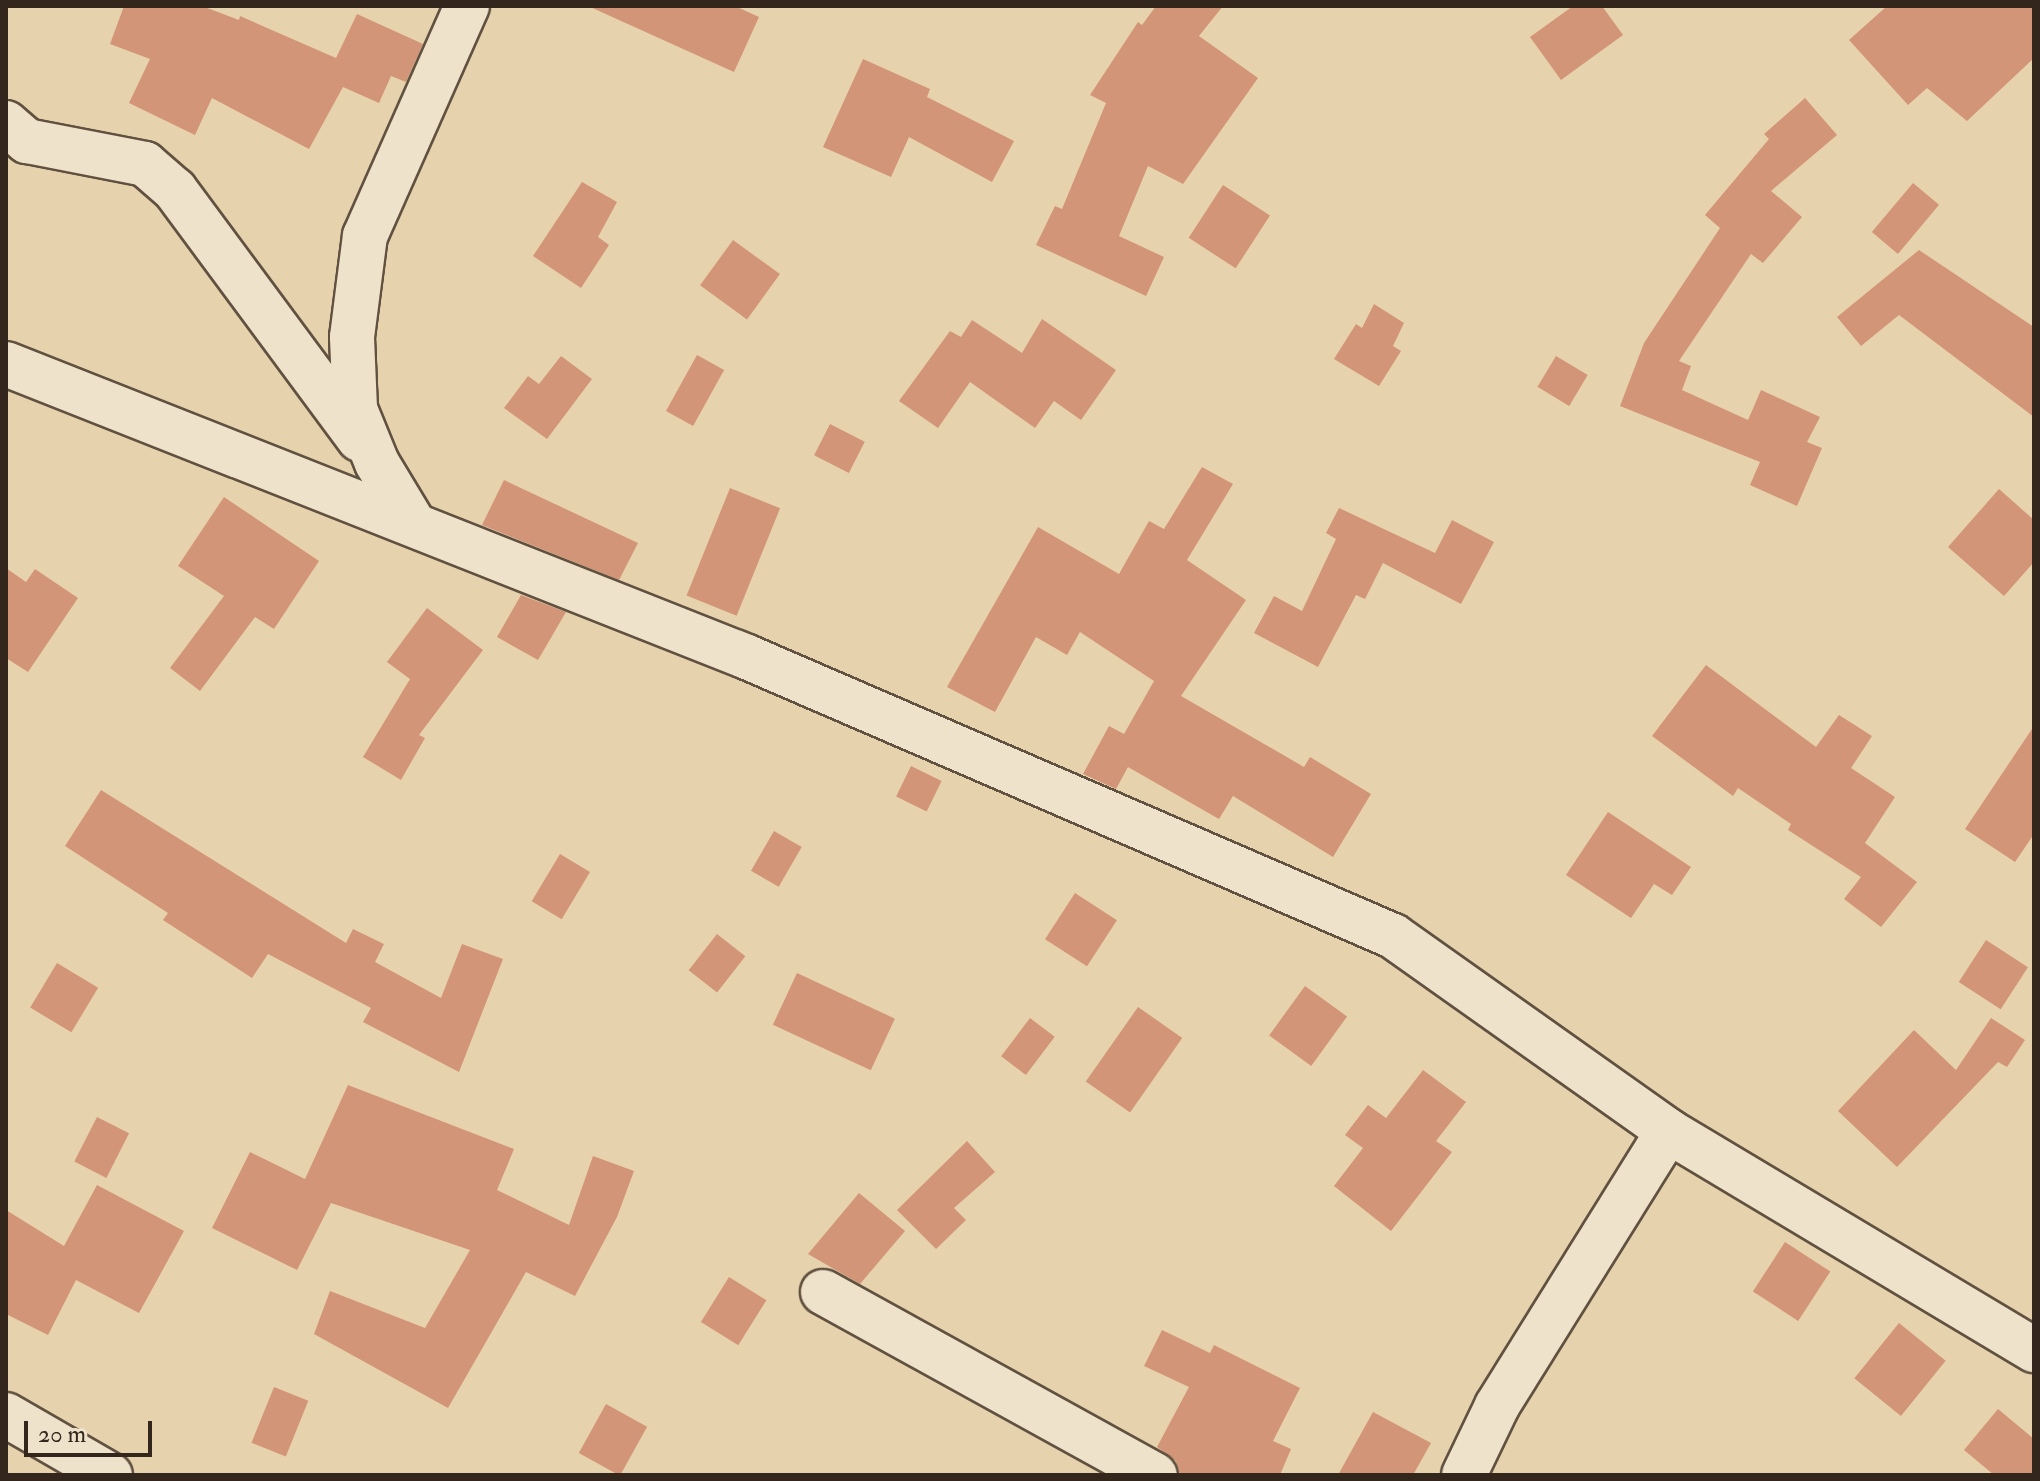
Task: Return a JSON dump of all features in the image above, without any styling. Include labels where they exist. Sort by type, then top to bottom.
[{"type":"street","points":[[377,463],[355,409],[352,337],[365,236],[467,6]]},
{"type":"street","points":[[6,123],[27,141],[145,164],[175,190],[377,463],[412,521]]},
{"type":"street","points":[[6,364],[412,521],[747,657],[1393,936],[1668,1131],[2034,1350]]},
{"type":"street","points":[[1464,1475],[1497,1406],[1668,1131]]},
{"type":"street","points":[[823,1292],[1155,1475]]},
{"type":"street","points":[[6,1415],[110,1475]]},
{"type":"building","points":[[124,6],[202,6],[239,20],[240,16],[336,58],[357,14],[423,44],[406,82],[391,76],[379,103],[343,87],[309,149],[212,98],[195,135],[129,103],[150,59],[110,44]]},
{"type":"building","points":[[588,6],[735,6],[759,17],[734,72]]},
{"type":"building","points":[[1156,6],[1223,6],[1199,36],[1258,78],[1183,184],[1148,166],[1119,236],[1164,257],[1146,296],[1036,245],[1055,206],[1062,209],[1106,103],[1090,95],[1138,22],[1142,25]]},
{"type":"building","points":[[1573,6],[1602,6],[1623,35],[1561,80],[1530,37]]},
{"type":"building","points":[[1887,6],[2034,6],[2034,58],[1967,121],[1927,88],[1908,105],[1849,40]]},
{"type":"building","points":[[863,59],[930,89],[927,97],[1014,141],[992,182],[909,137],[891,177],[823,147]]},
{"type":"building","points":[[1805,98],[1837,135],[1771,191],[1802,217],[1763,263],[1751,254],[1679,361],[1691,366],[1682,390],[1748,420],[1761,390],[1820,417],[1807,442],[1822,448],[1797,506],[1750,485],[1760,462],[1620,406],[1644,343],[1720,228],[1705,215],[1769,139],[1764,134]]},
{"type":"building","points":[[582,182],[617,202],[598,237],[609,245],[581,288],[533,256]]},
{"type":"building","points":[[1913,183],[1939,205],[1898,254],[1872,232]]},
{"type":"building","points":[[1223,185],[1270,215],[1236,268],[1189,238]]},
{"type":"building","points":[[733,240],[780,274],[747,319],[700,285]]},
{"type":"building","points":[[1919,250],[2034,327],[2034,417],[1899,315],[1861,346],[1837,317]]},
{"type":"building","points":[[1374,304],[1404,323],[1393,346],[1401,351],[1379,386],[1334,359],[1356,324],[1362,328]]},
{"type":"building","points":[[1042,319],[1116,370],[1081,420],[1054,401],[1035,428],[970,382],[938,428],[899,401],[950,331],[961,337],[972,320],[1022,353]]},
{"type":"building","points":[[697,355],[724,370],[693,426],[666,411]]},
{"type":"building","points":[[561,356],[592,379],[547,439],[504,408],[528,376],[539,384]]},
{"type":"building","points":[[1556,356],[1588,375],[1569,406],[1537,387]]},
{"type":"building","points":[[830,424],[865,442],[849,473],[814,455]]},
{"type":"building","points":[[1202,467],[1233,484],[1187,560],[1246,600],[1181,696],[1304,767],[1310,757],[1371,794],[1333,857],[1233,796],[1219,819],[1128,767],[1116,789],[1083,774],[1109,726],[1124,734],[1154,681],[1080,632],[1067,655],[1036,637],[995,712],[947,687],[1038,527],[1119,574],[1149,521],[1164,529]]},
{"type":"building","points":[[504,480],[638,543],[619,580],[482,525]]},
{"type":"building","points":[[730,488],[780,508],[737,616],[687,596]]},
{"type":"building","points":[[1999,489],[2034,520],[2034,562],[2004,596],[1948,547]]},
{"type":"building","points":[[224,497],[319,561],[274,629],[255,617],[200,691],[170,668],[224,596],[178,566]]},
{"type":"building","points":[[1339,508],[1435,553],[1452,520],[1494,542],[1461,604],[1383,563],[1365,599],[1356,595],[1318,667],[1254,633],[1274,596],[1302,611],[1336,539],[1326,533]]},
{"type":"building","points":[[6,568],[26,582],[35,569],[78,598],[28,672],[6,658]]},
{"type":"building","points":[[521,595],[566,612],[538,660],[497,637]]},
{"type":"building","points":[[427,608],[483,650],[419,735],[425,738],[401,780],[363,757],[410,679],[387,662]]},
{"type":"building","points":[[1706,665],[1816,747],[1839,715],[1872,736],[1851,768],[1895,797],[1865,843],[1917,882],[1881,927],[1844,899],[1861,877],[1788,830],[1791,824],[1738,788],[1733,796],[1652,736]]},
{"type":"building","points":[[2034,726],[2034,834],[2015,862],[1965,829]]},
{"type":"building","points":[[911,766],[942,781],[927,811],[896,797]]},
{"type":"building","points":[[101,790],[346,943],[353,929],[384,944],[375,962],[441,998],[462,944],[503,959],[459,1072],[363,1022],[371,1008],[268,954],[252,978],[163,920],[168,913],[65,846]]},
{"type":"building","points":[[1608,812],[1691,867],[1672,895],[1654,884],[1631,918],[1566,875]]},
{"type":"building","points":[[774,831],[802,847],[779,887],[751,871]]},
{"type":"building","points":[[560,854],[590,872],[562,919],[532,901]]},
{"type":"building","points":[[1075,893],[1117,920],[1087,966],[1045,939]]},
{"type":"building","points":[[717,934],[745,956],[717,992],[689,970]]},
{"type":"building","points":[[1986,940],[2028,967],[2001,1009],[1959,982]]},
{"type":"building","points":[[57,963],[98,988],[71,1032],[30,1008]]},
{"type":"building","points":[[797,973],[895,1019],[871,1070],[773,1025]]},
{"type":"building","points":[[1305,986],[1347,1017],[1311,1066],[1269,1035]]},
{"type":"building","points":[[1138,1007],[1182,1038],[1130,1113],[1086,1082]]},
{"type":"building","points":[[1030,1018],[1055,1037],[1026,1075],[1001,1056]]},
{"type":"building","points":[[1991,1018],[2025,1040],[2007,1067],[1998,1062],[1897,1167],[1838,1111],[1914,1030],[1956,1070]]},
{"type":"building","points":[[1423,1070],[1466,1102],[1436,1141],[1452,1152],[1391,1231],[1334,1186],[1363,1148],[1345,1135],[1368,1105],[1386,1118]]},
{"type":"building","points":[[348,1085],[514,1149],[497,1190],[569,1225],[593,1156],[634,1171],[617,1217],[575,1296],[526,1272],[448,1408],[314,1334],[330,1291],[425,1328],[470,1250],[331,1203],[297,1270],[212,1228],[250,1152],[305,1179]]},
{"type":"building","points":[[97,1117],[129,1133],[106,1178],[74,1162]]},
{"type":"building","points":[[967,1141],[995,1172],[954,1208],[966,1220],[936,1249],[897,1210]]},
{"type":"building","points":[[97,1185],[184,1231],[139,1313],[76,1280],[48,1335],[6,1314],[6,1210],[64,1246]]},
{"type":"building","points":[[859,1193],[905,1231],[860,1284],[808,1254]]},
{"type":"building","points":[[1785,1242],[1830,1271],[1798,1321],[1753,1291]]},
{"type":"building","points":[[729,1277],[766,1300],[738,1345],[701,1322]]},
{"type":"building","points":[[1899,1323],[1946,1361],[1901,1416],[1854,1378]]},
{"type":"building","points":[[1162,1330],[1210,1353],[1214,1345],[1300,1388],[1273,1441],[1291,1449],[1280,1475],[1180,1475],[1176,1461],[1157,1447],[1189,1387],[1144,1366]]},
{"type":"building","points":[[274,1387],[308,1401],[286,1456],[252,1443]]},
{"type":"building","points":[[606,1404],[647,1427],[620,1475],[579,1453]]},
{"type":"building","points":[[1998,1409],[2034,1439],[2034,1475],[1994,1475],[1964,1450]]},
{"type":"building","points":[[1373,1412],[1431,1443],[1413,1475],[1338,1475]]}]
